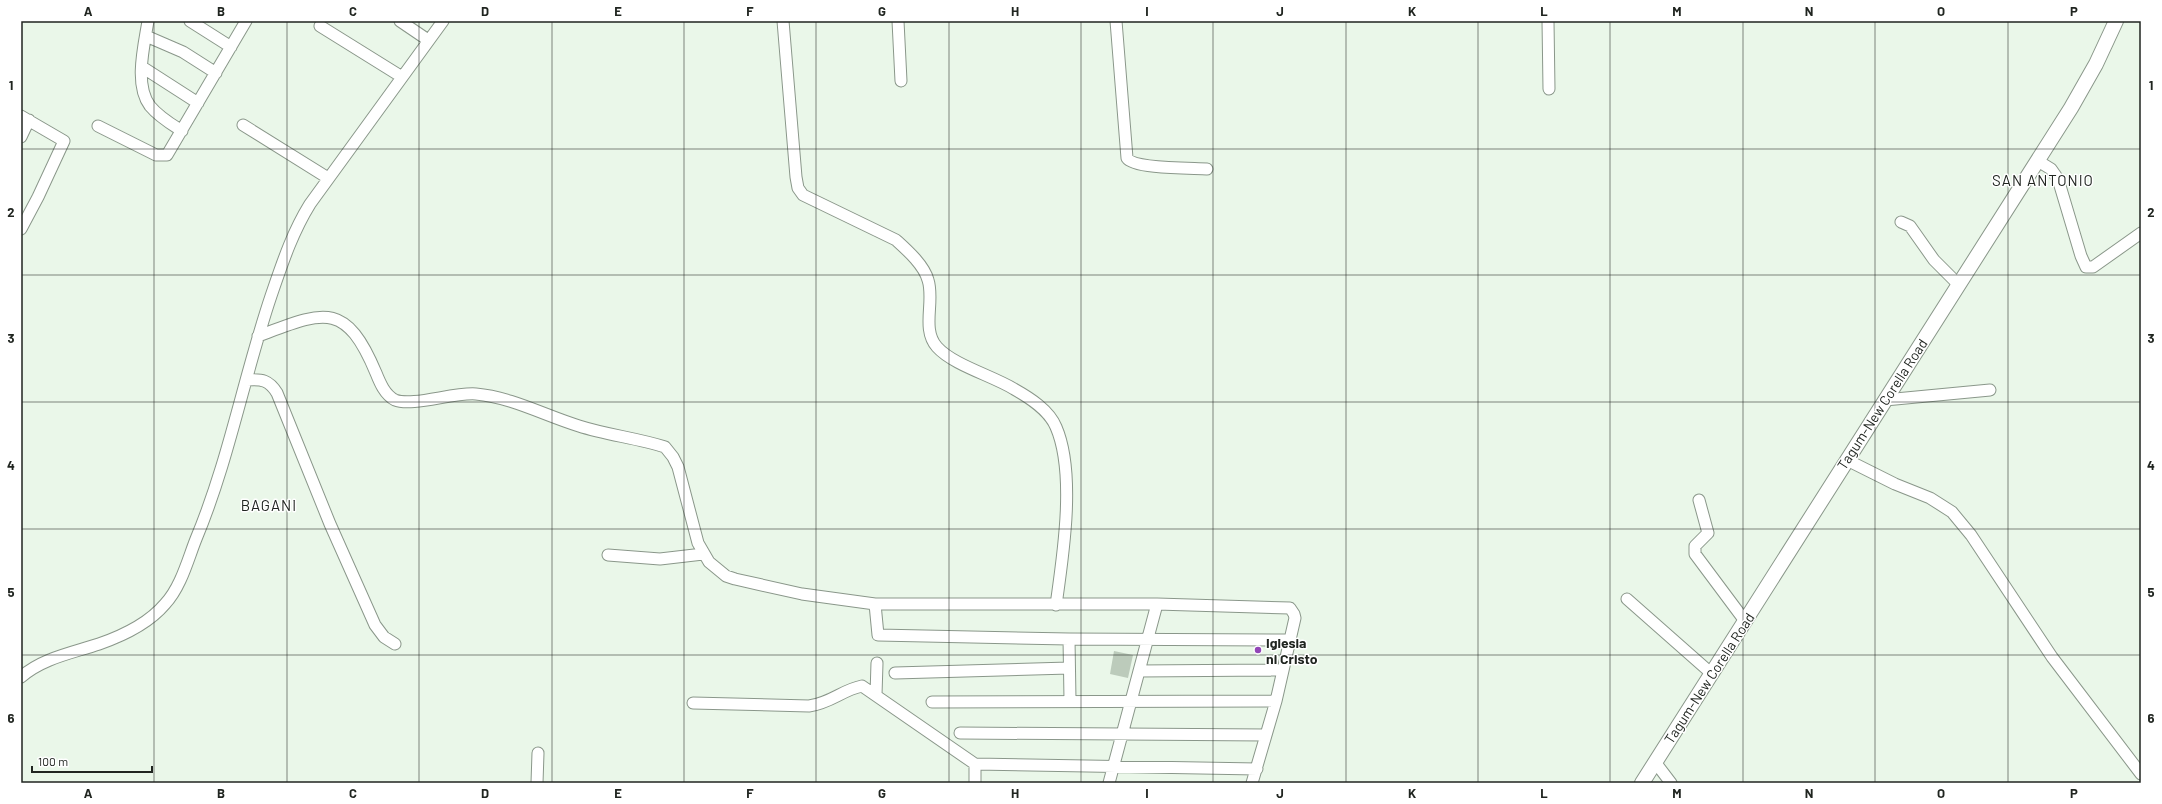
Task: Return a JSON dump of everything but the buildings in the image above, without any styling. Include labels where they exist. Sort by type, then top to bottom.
[{"type":"main road","name":"Tagum-New Corella Road","points":[[1642,783],[2075,102],[2116,21]]},
{"type":"street","points":[[148,21],[142,67],[144,93],[150,105],[159,115],[182,131]]},
{"type":"street","points":[[190,21],[231,47]]},
{"type":"street","points":[[98,126],[160,157],[164,157],[170,152],[246,21]]},
{"type":"street","points":[[400,21],[428,40]]},
{"type":"street","points":[[21,677],[44,662],[100,644],[128,631],[154,616],[167,603],[178,582],[204,520],[228,449],[258,336],[293,235],[302,216],[443,21]]},
{"type":"street","points":[[783,21],[798,188],[803,195],[896,240],[907,250],[928,278],[931,288],[929,324],[932,338],[937,347],[951,358],[1015,389],[1048,414],[1056,427],[1062,444],[1065,470],[1066,502],[1056,605]]},
{"type":"street","points":[[898,21],[901,81]]},
{"type":"street","points":[[1116,21],[1126,152],[1129,161],[1143,165],[1206,169]]},
{"type":"street","points":[[1548,21],[1548,89]]},
{"type":"street","points":[[320,26],[402,77]]},
{"type":"street","points":[[146,36],[183,52],[216,73]]},
{"type":"street","points":[[142,67],[198,103]]},
{"type":"street","points":[[21,138],[25,118],[64,141],[38,197],[21,229]]},
{"type":"street","points":[[243,125],[328,178]]},
{"type":"street","points":[[2038,161],[2051,169],[2058,179],[2081,256],[2086,267],[2093,267],[2098,264],[2141,233]]},
{"type":"street","points":[[1901,222],[1910,226],[1934,260],[1959,285]]},
{"type":"street","points":[[258,336],[310,317],[332,317],[342,321],[360,341],[384,389],[395,400],[412,401],[462,394],[493,397],[582,427],[665,447],[673,457],[678,467],[698,543],[703,554],[716,569],[726,576],[747,583],[802,594],[875,604],[1157,604],[1290,608],[1295,618],[1276,701],[1252,783]]},
{"type":"street","points":[[247,380],[265,380],[277,393],[330,524],[375,625],[384,637],[395,644]]},
{"type":"street","points":[[1885,400],[1990,390]]},
{"type":"street","points":[[1847,460],[1895,484],[1930,498],[1952,512],[1971,535],[2052,657],[2141,774]]},
{"type":"street","points":[[1699,500],[1708,533],[1695,546],[1694,554],[1746,621]]},
{"type":"street","points":[[608,555],[660,559],[703,554]]},
{"type":"street","points":[[1627,599],[1712,674]]},
{"type":"street","points":[[875,604],[878,636],[1289,640]]},
{"type":"street","points":[[1108,783],[1157,604]]},
{"type":"street","points":[[1069,639],[1070,700]]},
{"type":"street","points":[[876,695],[877,663]]},
{"type":"street","points":[[895,673],[1069,668]]},
{"type":"street","points":[[1139,671],[1283,670]]},
{"type":"street","points":[[693,703],[809,706],[820,704],[855,687],[862,686],[975,764],[1257,769]]},
{"type":"street","points":[[932,702],[1070,700],[1276,701]]},
{"type":"street","points":[[960,733],[1266,735]]},
{"type":"street","points":[[537,783],[538,753]]},
{"type":"street","points":[[1655,762],[1671,783]]},
{"type":"street","points":[[975,764],[975,783]]},
{"type":"green space","points":[[1114,651],[1133,655],[1128,678],[1110,674]]},
{"type":"place","name":"Iglesia ni Cristo","points":[[1258,650]]},
{"type":"district","name":"SAN ANTONIO","points":[[2043,180]]},
{"type":"district","name":"BAGANI","points":[[269,505]]}]
